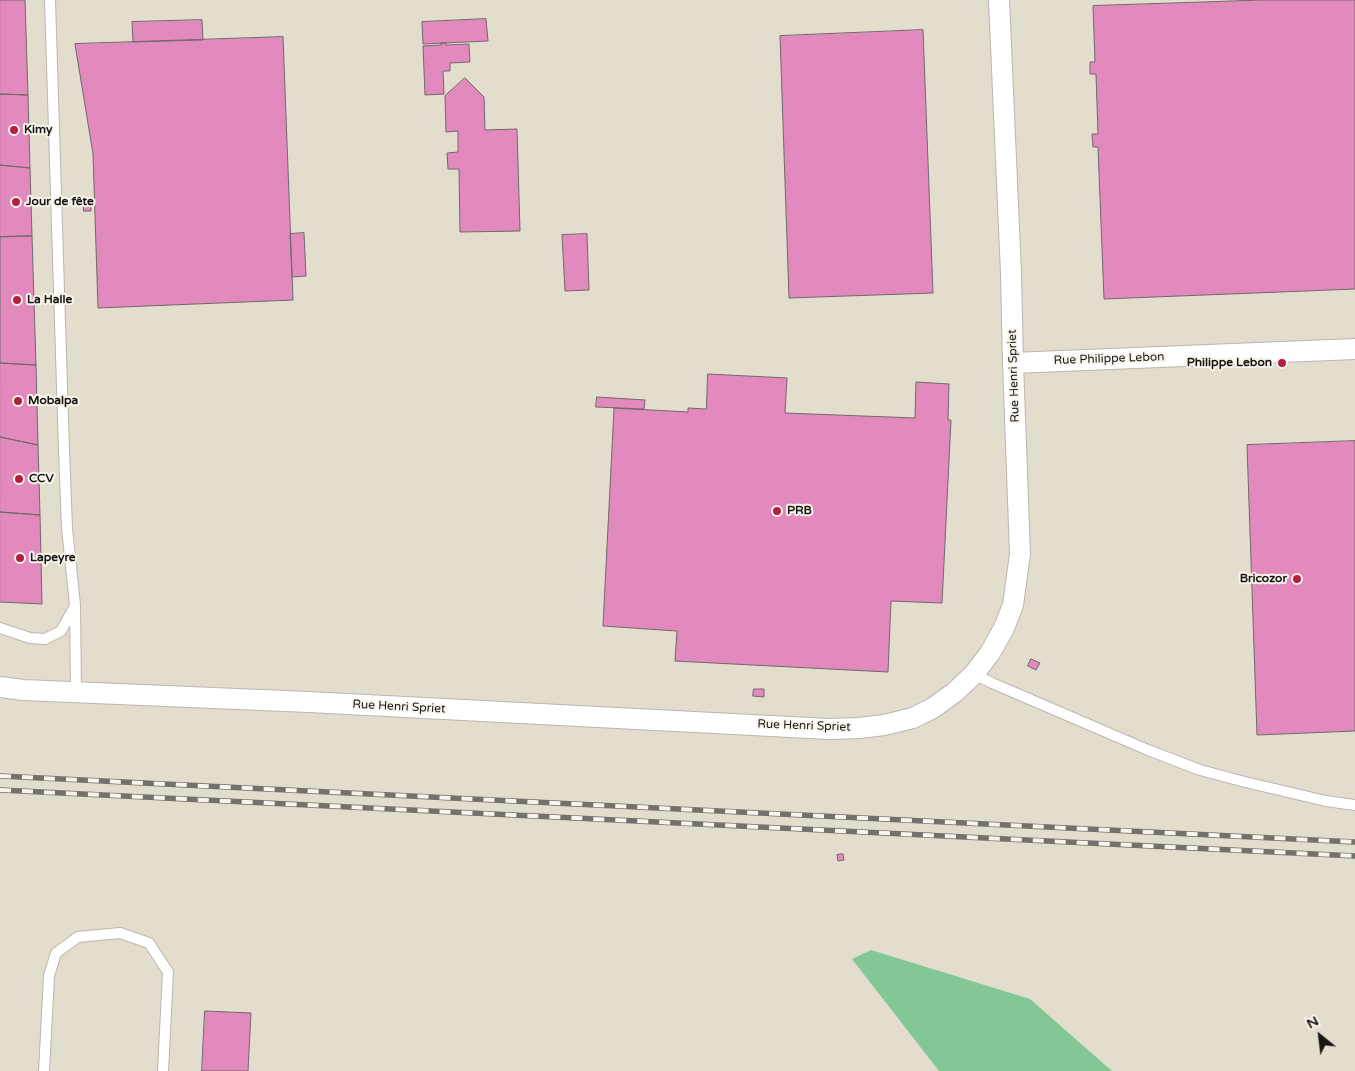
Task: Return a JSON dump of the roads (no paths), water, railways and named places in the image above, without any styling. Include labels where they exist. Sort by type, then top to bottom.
[{"type":"street","name":"Rue Henri Spriet","points":[[0,687],[23,690],[829,729],[884,725],[913,718],[933,708],[955,692],[974,674],[990,653],[1004,628],[1013,605],[1020,554],[1011,273],[999,0]]},
{"type":"street","name":"Rue Philippe Lebon","points":[[1013,363],[1355,349]]},
{"type":"street","name":"Rue Henri Spriet","points":[[0,692],[23,690]]},
{"type":"lane","points":[[50,0],[66,528],[75,605],[76,692]]},
{"type":"lane","points":[[0,628],[30,638],[46,638],[61,631],[75,605]]},
{"type":"lane","points":[[974,674],[1122,739],[1200,770],[1326,801],[1355,805]]},
{"type":"lane","points":[[44,1071],[49,976],[56,953],[78,937],[120,933],[149,944],[168,972],[163,1071]]},
{"type":"railway","points":[[0,776],[1355,842]]},
{"type":"railway","points":[[0,790],[1355,856]]},
{"type":"place","name":"Kimy","points":[[14,130]]},
{"type":"place","name":"Jour de fête","points":[[16,202]]},
{"type":"place","name":"La Halle","points":[[17,300]]},
{"type":"place","name":"Philippe Lebon","points":[[1282,363]]},
{"type":"place","name":"Mobalpa","points":[[18,401]]},
{"type":"place","name":"CCV","points":[[19,479]]},
{"type":"place","name":"PRB","points":[[777,511]]},
{"type":"place","name":"Lapeyre","points":[[20,558]]},
{"type":"place","name":"Bricozor","points":[[1297,579]]}]
